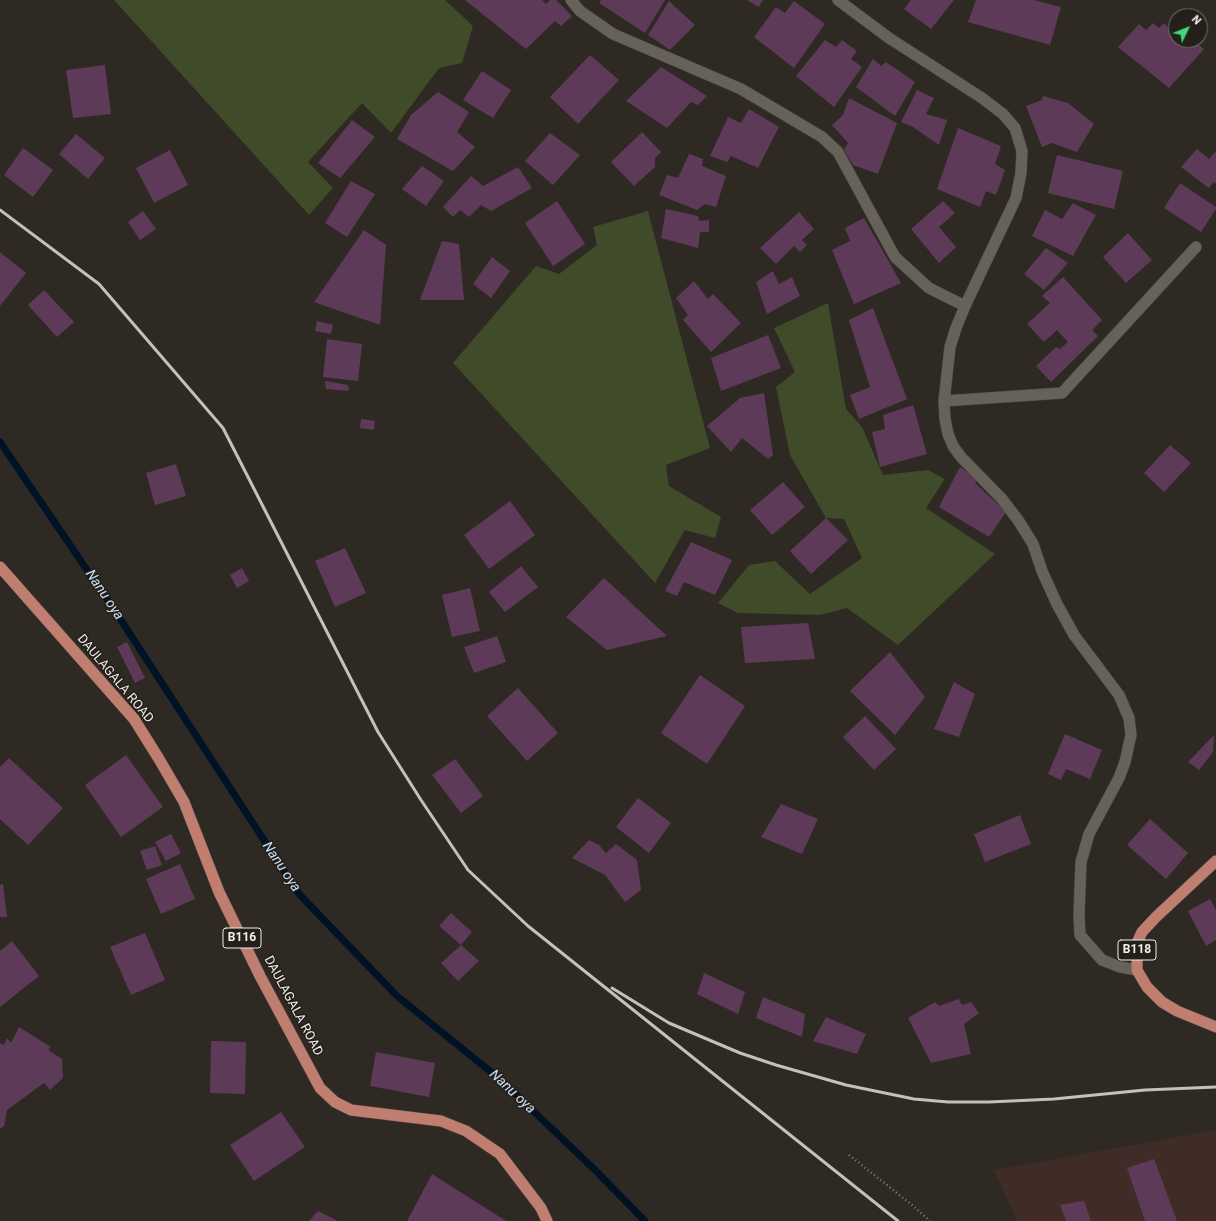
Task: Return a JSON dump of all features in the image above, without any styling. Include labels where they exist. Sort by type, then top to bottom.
[{"type":"main road","name":"DAULAGALA ROAD","points":[[0,567],[134,719],[184,802],[219,892],[250,955],[320,1088],[335,1102],[351,1110],[441,1121],[466,1131],[500,1154],[541,1208],[547,1221]]},
{"type":"main road","name":"B118","points":[[1216,861],[1142,932],[1138,943],[1137,970],[1147,987],[1162,1002],[1177,1011],[1216,1026]]},
{"type":"street","points":[[571,0],[580,11],[613,34],[741,89],[822,137],[838,152],[896,257],[929,288],[965,306]]},
{"type":"street","points":[[838,0],[889,38],[982,98],[1003,114],[1015,128],[1022,151],[1021,173],[1016,198],[956,328],[950,347],[944,400],[945,419],[948,434],[953,446],[1002,499],[1018,520],[1033,544],[1042,571],[1057,604],[1074,635],[1118,695],[1129,718],[1131,735],[1125,762],[1119,778],[1089,834],[1081,862],[1079,914],[1080,935],[1102,960],[1120,967],[1137,970]]},
{"type":"street","points":[[944,400],[1062,393],[1196,247]]},
{"type":"path","points":[[849,1155],[930,1221]]},
{"type":"shaded area","points":[[1216,1130],[1216,1221],[1017,1221],[994,1170]]},
{"type":"green space","points":[[114,0],[445,0],[473,26],[462,63],[439,68],[391,133],[362,103],[308,162],[333,188],[309,215]]},
{"type":"green space","points":[[648,211],[710,448],[666,465],[669,486],[721,517],[715,538],[685,530],[655,583],[453,363],[536,266],[559,274],[597,245],[593,227]]},
{"type":"green space","points":[[828,303],[846,409],[862,427],[883,475],[928,470],[945,479],[926,508],[995,554],[898,645],[847,608],[820,615],[738,613],[718,603],[749,565],[775,561],[810,594],[862,558],[844,519],[826,518],[790,455],[776,387],[795,372],[774,328]]},
{"type":"building","points":[[465,0],[542,0],[546,4],[550,0],[556,0],[572,16],[561,26],[555,21],[526,49]]},
{"type":"building","points":[[601,0],[665,0],[645,33],[599,3]]},
{"type":"building","points":[[747,0],[763,0],[759,7]]},
{"type":"building","points":[[911,0],[954,0],[931,29],[904,9]]},
{"type":"building","points":[[976,0],[1034,0],[1061,7],[1050,45],[968,22]]},
{"type":"building","points":[[669,1],[695,25],[670,50],[648,35]]},
{"type":"building","points":[[794,1],[825,24],[794,68],[754,37],[776,7],[785,13]]},
{"type":"building","points":[[1153,23],[1159,28],[1164,23],[1168,27],[1168,48],[1204,49],[1169,88],[1118,47],[1139,24],[1146,30]]},
{"type":"building","points":[[825,40],[836,47],[842,40],[857,51],[851,59],[862,67],[834,107],[796,76]]},
{"type":"building","points":[[590,55],[619,80],[578,124],[550,97]]},
{"type":"building","points":[[873,59],[881,66],[886,62],[915,82],[895,116],[856,87]]},
{"type":"building","points":[[105,65],[111,114],[73,118],[66,70]]},
{"type":"building","points":[[661,67],[707,96],[698,105],[691,102],[667,128],[626,101]]},
{"type":"building","points":[[482,71],[511,90],[493,118],[463,100]]},
{"type":"building","points":[[917,90],[934,98],[926,114],[947,120],[939,145],[913,127],[901,122]]},
{"type":"building","points":[[438,92],[469,112],[457,132],[475,147],[453,171],[397,139],[411,115]]},
{"type":"building","points":[[1043,96],[1068,103],[1094,124],[1077,152],[1052,143],[1042,147],[1026,106],[1042,100]]},
{"type":"building","points":[[849,98],[897,123],[878,174],[853,165],[844,150],[848,143],[832,125],[843,115]]},
{"type":"building","points":[[749,109],[779,127],[758,168],[731,156],[727,162],[710,156],[728,117],[741,123]]},
{"type":"building","points":[[352,120],[375,137],[340,178],[318,163]]},
{"type":"building","points":[[958,128],[1001,146],[995,164],[1005,170],[996,195],[986,191],[980,207],[937,189]]},
{"type":"building","points":[[642,132],[661,152],[655,158],[655,167],[634,186],[611,162]]},
{"type":"building","points":[[550,133],[580,155],[553,185],[525,161]]},
{"type":"building","points":[[76,134],[105,158],[88,179],[59,154]]},
{"type":"building","points":[[23,148],[53,170],[33,197],[4,175]]},
{"type":"building","points":[[1197,149],[1209,159],[1216,151],[1216,184],[1214,182],[1209,188],[1181,167]]},
{"type":"building","points":[[170,150],[188,185],[154,203],[136,168]]},
{"type":"building","points":[[689,154],[703,159],[702,166],[726,176],[716,207],[705,204],[697,210],[659,195],[667,175],[678,178]]},
{"type":"building","points":[[1057,155],[1123,171],[1114,209],[1048,193]]},
{"type":"building","points":[[422,166],[444,181],[426,206],[402,189]]},
{"type":"building","points":[[518,167],[532,188],[491,211],[481,205],[469,217],[460,210],[453,217],[443,207],[471,176],[483,186]]},
{"type":"building","points":[[351,181],[375,194],[347,237],[325,223]]},
{"type":"building","points":[[1180,183],[1216,207],[1201,232],[1164,208]]},
{"type":"building","points":[[557,201],[585,244],[553,266],[525,223]]},
{"type":"building","points":[[943,201],[955,213],[939,227],[956,247],[939,263],[911,229]]},
{"type":"building","points":[[1073,203],[1096,215],[1073,256],[1032,236],[1045,210],[1062,219]]},
{"type":"building","points":[[666,209],[698,216],[699,221],[709,220],[709,232],[700,232],[698,248],[661,238]]},
{"type":"building","points":[[143,211],[156,229],[140,240],[128,222]]},
{"type":"building","points":[[799,212],[814,229],[802,240],[807,245],[800,252],[794,246],[776,264],[760,248]]},
{"type":"building","points":[[864,218],[901,283],[854,304],[832,250],[850,241],[845,228]]},
{"type":"building","points":[[364,230],[386,245],[380,325],[314,302]]},
{"type":"building","points":[[1128,233],[1152,260],[1126,283],[1103,257]]},
{"type":"building","points":[[442,241],[459,244],[464,300],[420,300]]},
{"type":"building","points":[[1046,248],[1068,263],[1044,290],[1024,274]]},
{"type":"building","points":[[0,252],[26,273],[0,306]]},
{"type":"building","points":[[492,257],[510,271],[491,298],[473,284]]},
{"type":"building","points":[[773,271],[779,284],[792,277],[800,296],[767,314],[756,282]]},
{"type":"building","points":[[1063,277],[1102,320],[1092,330],[1098,336],[1051,382],[1036,366],[1056,347],[1060,349],[1068,342],[1057,330],[1044,342],[1027,324],[1050,303],[1042,296]]},
{"type":"building","points":[[694,281],[708,299],[713,294],[741,323],[711,352],[683,320],[688,315],[676,298]]},
{"type":"building","points":[[44,290],[74,322],[57,337],[28,305]]},
{"type":"building","points":[[873,308],[907,399],[859,419],[850,395],[870,387],[849,320]]},
{"type":"building","points":[[317,321],[333,325],[331,334],[315,331]]},
{"type":"building","points":[[768,335],[781,368],[721,391],[711,358]]},
{"type":"building","points":[[327,339],[362,344],[358,381],[323,377]]},
{"type":"building","points":[[325,381],[348,385],[349,391],[326,389]]},
{"type":"building","points":[[764,393],[773,455],[768,459],[742,438],[731,452],[707,426],[740,398]]},
{"type":"building","points":[[913,405],[927,454],[880,467],[872,432],[885,429],[883,415]]},
{"type":"building","points":[[361,419],[375,421],[374,430],[360,428]]},
{"type":"building","points":[[1170,445],[1191,463],[1164,492],[1144,473]]},
{"type":"building","points":[[176,464],[186,496],[155,505],[146,473]]},
{"type":"building","points":[[960,467],[977,479],[975,483],[1006,512],[989,537],[939,507]]},
{"type":"building","points":[[783,482],[805,507],[772,535],[750,510]]},
{"type":"building","points":[[510,501],[535,535],[489,569],[464,535]]},
{"type":"building","points":[[826,518],[848,540],[811,574],[790,551]]},
{"type":"building","points":[[691,542],[732,560],[715,595],[684,582],[677,596],[665,591]]},
{"type":"building","points":[[345,548],[366,593],[335,607],[315,561]]},
{"type":"building","points":[[521,566],[538,587],[505,612],[489,592]]},
{"type":"building","points":[[242,568],[249,581],[237,588],[230,575]]},
{"type":"building","points":[[604,578],[667,636],[607,650],[566,617]]},
{"type":"building","points":[[470,588],[480,631],[452,637],[442,595]]},
{"type":"building","points":[[808,623],[815,659],[745,663],[741,627]]},
{"type":"building","points":[[497,636],[506,662],[474,673],[464,647]]},
{"type":"building","points":[[127,642],[145,678],[135,683],[117,647]]},
{"type":"building","points":[[890,652],[925,697],[895,735],[850,691]]},
{"type":"building","points":[[700,675],[745,706],[707,764],[661,733]]},
{"type":"building","points":[[954,682],[975,694],[959,737],[934,729]]},
{"type":"building","points":[[518,688],[558,733],[527,761],[487,716]]},
{"type":"building","points":[[865,716],[896,749],[874,770],[843,737]]},
{"type":"building","points":[[1065,734],[1102,750],[1090,779],[1066,769],[1061,780],[1048,774]]},
{"type":"building","points":[[1214,735],[1213,752],[1199,770],[1188,762]]},
{"type":"building","points":[[126,755],[163,807],[121,837],[85,785]]},
{"type":"building","points":[[9,758],[63,808],[28,845],[0,819],[0,767]]},
{"type":"building","points":[[455,759],[483,796],[461,813],[432,775]]},
{"type":"building","points":[[638,798],[671,823],[649,853],[616,827]]},
{"type":"building","points":[[781,804],[818,819],[802,854],[761,837]]},
{"type":"building","points":[[1020,815],[1031,844],[985,862],[974,834]]},
{"type":"building","points":[[1150,819],[1188,853],[1166,879],[1127,845]]},
{"type":"building","points":[[171,834],[181,853],[166,861],[155,842]]},
{"type":"building","points":[[589,840],[599,845],[606,853],[616,844],[637,860],[641,890],[625,902],[605,875],[572,858]]},
{"type":"building","points":[[155,846],[162,865],[147,870],[140,851]]},
{"type":"building","points":[[180,864],[195,899],[161,914],[146,879]]},
{"type":"building","points":[[3,884],[7,917],[0,917],[0,885]]},
{"type":"building","points":[[1210,899],[1216,910],[1216,940],[1206,946],[1188,911]]},
{"type":"building","points":[[451,913],[472,932],[461,945],[439,926]]},
{"type":"building","points":[[145,933],[165,980],[131,995],[110,947]]},
{"type":"building","points":[[12,941],[39,976],[0,1007],[0,951]]},
{"type":"building","points":[[461,945],[479,961],[458,981],[441,963]]},
{"type":"building","points":[[704,973],[745,992],[738,1014],[697,994]]},
{"type":"building","points":[[763,997],[805,1014],[802,1037],[756,1018]]},
{"type":"building","points":[[959,999],[962,1005],[971,1002],[979,1013],[964,1024],[971,1054],[931,1063],[908,1018],[935,1002],[939,1006]]},
{"type":"building","points":[[826,1017],[866,1034],[857,1054],[813,1041]]},
{"type":"building","points":[[19,1027],[51,1047],[48,1050],[62,1059],[63,1078],[50,1090],[44,1083],[7,1110],[4,1126],[0,1129],[0,1043],[4,1045],[7,1038],[11,1043]]},
{"type":"building","points":[[211,1041],[246,1042],[245,1094],[210,1093]]},
{"type":"building","points":[[376,1052],[435,1063],[429,1097],[370,1086]]},
{"type":"building","points":[[281,1112],[305,1147],[254,1181],[230,1145]]},
{"type":"building","points":[[1154,1159],[1177,1221],[1145,1221],[1127,1168]]},
{"type":"building","points":[[432,1174],[506,1221],[407,1221]]},
{"type":"building","points":[[1084,1201],[1091,1221],[1066,1221],[1060,1205]]},
{"type":"building","points":[[318,1211],[338,1221],[309,1221]]},
{"type":"waterway","name":"Nanu oya","points":[[0,442],[117,614],[299,894],[397,996],[501,1080],[596,1171],[645,1221]]},
{"type":"railway","points":[[0,210],[99,284],[223,428],[378,732],[468,870],[528,926],[898,1221]]},
{"type":"railway","points":[[612,988],[669,1023],[740,1053],[846,1085],[914,1099],[948,1102],[989,1102],[1054,1099],[1145,1090],[1216,1087]]}]
